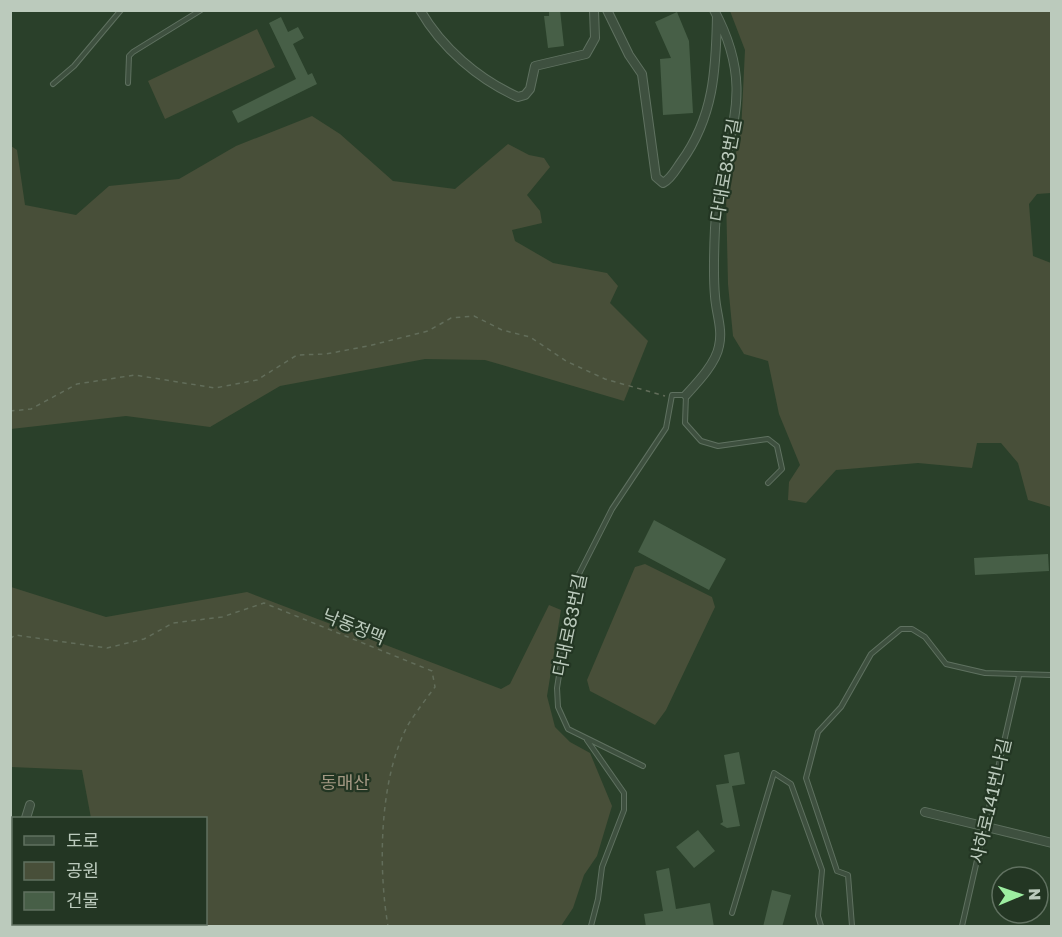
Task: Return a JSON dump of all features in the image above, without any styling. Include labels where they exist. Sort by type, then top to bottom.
[{"type":"street","points":[[420,10],[435,35],[456,56],[518,97],[525,95],[530,89],[532,70],[535,66],[585,54],[595,38],[594,10]]},
{"type":"street","points":[[607,10],[629,55],[642,74],[656,177],[663,183],[684,158],[700,130],[710,104],[716,74],[716,13]]},
{"type":"street","name":"다대로83번길","points":[[686,395],[701,379],[719,347],[720,320],[715,296],[715,226],[721,182],[736,113],[737,68],[729,37],[716,13]]},
{"type":"street","points":[[27,817],[30,805]]},
{"type":"street","points":[[925,812],[1052,843]]},
{"type":"lane","points":[[53,84],[74,66],[121,10]]},
{"type":"lane","points":[[128,83],[129,56],[188,21],[201,10]]},
{"type":"lane","points":[[672,395],[686,395],[685,423],[701,441],[718,446],[768,439],[777,446],[782,469],[768,483]]},
{"type":"lane","name":"다대로83번길","points":[[585,738],[567,729],[558,707],[557,688],[566,631],[579,574],[612,509],[666,428],[672,395]]},
{"type":"lane","points":[[852,927],[848,875],[837,870],[806,778],[818,732],[841,707],[871,654],[901,629],[912,629],[925,637],[946,664],[985,673],[1019,676],[1052,675]]},
{"type":"lane","name":"사하로141번나길","points":[[962,927],[1019,676]]},
{"type":"lane","points":[[585,738],[643,766]]},
{"type":"lane","points":[[585,738],[624,794],[624,810],[602,867],[598,899],[591,927]]},
{"type":"lane","points":[[732,913],[774,773],[791,784],[822,870],[818,916],[821,927]]},
{"type":"path","points":[[10,411],[31,409],[77,384],[135,375],[216,388],[257,380],[297,355],[326,354],[368,346],[429,331],[451,318],[474,316],[502,330],[530,337],[566,361],[604,379],[661,396],[672,395]]},
{"type":"path","name":"낙동정맥","points":[[15,635],[107,648],[144,639],[173,623],[222,617],[264,603],[432,671],[435,687],[408,726],[385,805],[381,845],[388,927]]},
{"type":"path","points":[[10,633],[15,635],[10,639]]},
{"type":"green space","points":[[730,11],[1051,11],[1051,193],[1037,194],[1029,204],[1033,256],[1051,263],[1051,507],[1028,500],[1018,463],[1001,443],[977,443],[972,468],[918,463],[836,470],[806,503],[788,500],[789,482],[800,465],[779,414],[768,361],[744,354],[733,336],[728,284],[726,195],[741,132],[745,50]]},
{"type":"green space","points":[[257,29],[275,67],[165,119],[148,81]]},
{"type":"green space","points":[[312,116],[340,134],[393,181],[455,189],[508,144],[529,155],[544,158],[550,167],[527,195],[540,211],[542,223],[512,230],[515,241],[553,263],[607,273],[618,286],[610,303],[648,341],[624,401],[485,360],[425,359],[280,386],[210,427],[126,416],[11,429],[11,146],[17,150],[25,205],[76,215],[109,186],[179,179],[236,146]]},
{"type":"green space","points":[[645,564],[712,597],[715,607],[666,710],[655,725],[590,691],[587,680],[635,567]]},
{"type":"green space","name":"동매산","points":[[11,587],[106,617],[247,592],[501,689],[510,684],[549,605],[561,610],[547,696],[555,727],[570,742],[590,753],[612,806],[597,856],[584,875],[573,908],[561,926],[129,926],[207,925],[207,817],[91,817],[82,770],[11,767]]},
{"type":"building","points":[[549,10],[560,10],[564,46],[548,48],[544,16],[549,16]]},
{"type":"building","points":[[677,12],[689,41],[693,113],[663,115],[660,59],[671,58],[655,22]]},
{"type":"building","points":[[281,17],[288,32],[298,27],[304,38],[293,44],[308,75],[312,73],[317,84],[238,123],[232,111],[296,79],[269,23]]},
{"type":"building","points":[[654,520],[726,559],[709,590],[638,552]]},
{"type":"building","points":[[1048,554],[1049,571],[975,575],[974,558]]},
{"type":"building","points":[[739,752],[745,784],[732,786],[740,826],[727,828],[720,824],[723,822],[716,785],[729,783],[724,755]]},
{"type":"building","points":[[698,830],[715,851],[694,868],[676,847]]},
{"type":"building","points":[[669,868],[676,909],[710,903],[714,927],[646,927],[644,914],[663,911],[656,871]]},
{"type":"building","points":[[772,890],[791,895],[782,927],[763,927]]}]
